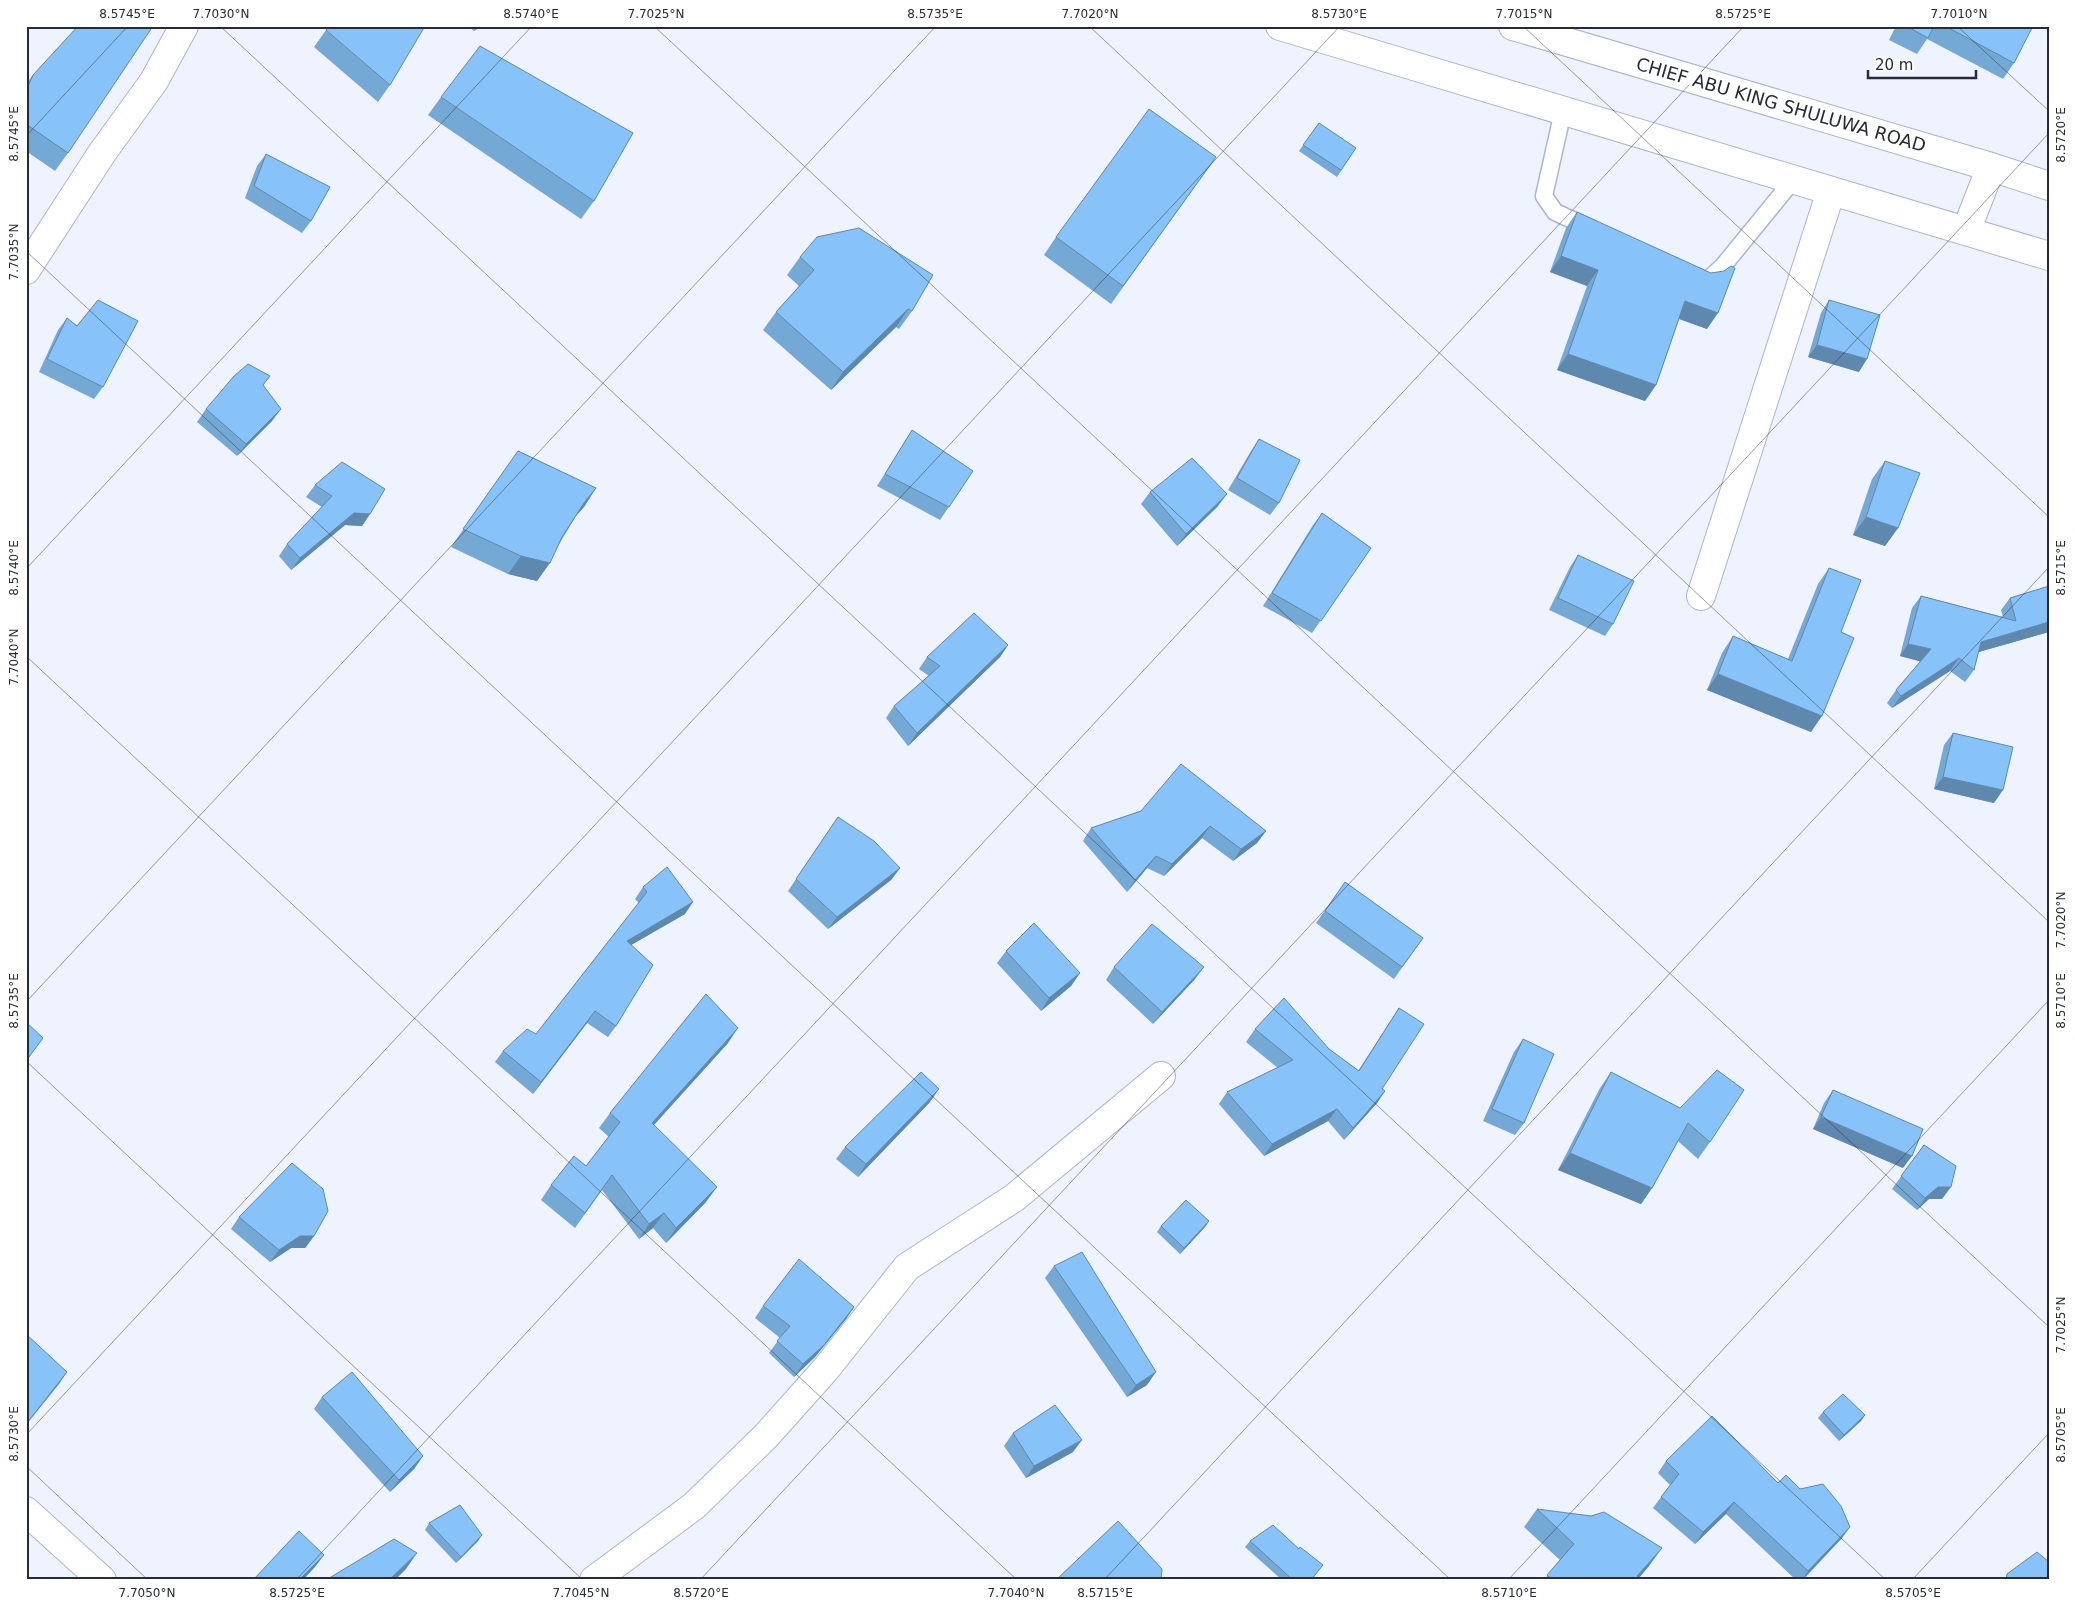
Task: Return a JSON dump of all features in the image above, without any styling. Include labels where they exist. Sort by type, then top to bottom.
[{"type":"street","points":[[26,270],[102,153],[154,81],[184,26]]},
{"type":"street","points":[[1280,26],[2049,256]]},
{"type":"street","name":"CHIEF ABU KING SHULUWA ROAD","points":[[1513,26],[1991,167],[2049,186]]},
{"type":"street","points":[[1966,231],[1991,167]]},
{"type":"street","points":[[1701,596],[1831,190]]},
{"type":"street","points":[[594,1580],[694,1506],[766,1436],[825,1370],[907,1267],[1014,1198],[1161,1076]]},
{"type":"street","points":[[26,1511],[102,1580]]},
{"type":"lane","points":[[1563,111],[1544,196],[1555,212],[1608,236]]},
{"type":"lane","points":[[1678,268],[1704,280],[1710,278],[1723,266],[1794,179]]},
{"type":"building","points":[[78,26],[153,26],[68,153],[26,124],[26,91],[33,75]]},
{"type":"building","points":[[329,26],[425,26],[390,85],[326,30]]},
{"type":"building","points":[[1906,26],[1934,26],[1928,38]]},
{"type":"building","points":[[1945,26],[2033,26],[2014,63]]},
{"type":"building","points":[[480,46],[633,133],[594,201],[441,97]]},
{"type":"building","points":[[1149,109],[1216,157],[1123,286],[1056,237]]},
{"type":"building","points":[[1319,123],[1356,148],[1341,170],[1303,145]]},
{"type":"building","points":[[266,154],[330,187],[311,221],[254,186]]},
{"type":"building","points":[[1577,212],[1711,273],[1724,271],[1731,266],[1735,268],[1718,313],[1685,301],[1656,385],[1568,354],[1598,270],[1561,256]]},
{"type":"building","points":[[859,228],[933,275],[912,311],[908,309],[843,372],[776,312],[814,270],[800,257],[817,237]]},
{"type":"building","points":[[98,300],[138,321],[103,387],[47,359],[67,318],[77,326]]},
{"type":"building","points":[[1829,300],[1880,315],[1867,359],[1817,345]]},
{"type":"building","points":[[248,364],[270,376],[263,385],[281,409],[246,444],[206,409],[234,376]]},
{"type":"building","points":[[912,430],[973,471],[949,507],[885,474]]},
{"type":"building","points":[[1259,439],[1300,460],[1279,503],[1237,478]]},
{"type":"building","points":[[518,451],[596,488],[562,537],[550,563],[521,556],[463,529]]},
{"type":"building","points":[[1192,458],[1227,494],[1186,534],[1150,492]]},
{"type":"building","points":[[1885,461],[1920,473],[1898,528],[1866,517]]},
{"type":"building","points":[[342,462],[385,489],[370,514],[354,513],[300,558],[287,544],[332,496],[315,485]]},
{"type":"building","points":[[1322,513],[1371,548],[1321,621],[1272,593]]},
{"type":"building","points":[[1578,555],[1634,581],[1613,624],[1558,598]]},
{"type":"building","points":[[1829,568],[1861,580],[1841,632],[1854,638],[1822,716],[1718,674],[1733,636],[1792,661]]},
{"type":"building","points":[[2049,586],[2049,622],[1981,642],[1974,670],[1959,658],[1901,696],[1896,690],[1931,649],[1908,644],[1921,596],[2016,621],[2010,598]]},
{"type":"building","points":[[974,613],[1008,645],[917,733],[894,706],[940,666],[927,657]]},
{"type":"building","points":[[1953,733],[2013,747],[2003,790],[1943,777]]},
{"type":"building","points":[[1181,764],[1266,831],[1241,849],[1210,826],[1172,864],[1156,856],[1135,880],[1091,828],[1141,811]]},
{"type":"building","points":[[838,817],[874,841],[900,868],[837,917],[796,879]]},
{"type":"building","points":[[667,867],[693,902],[627,941],[653,965],[616,1026],[595,1011],[541,1082],[503,1051],[527,1029],[536,1034],[647,892],[643,887]]},
{"type":"building","points":[[1345,882],[1423,938],[1402,967],[1325,911]]},
{"type":"building","points":[[1034,923],[1080,973],[1049,998],[1006,951]]},
{"type":"building","points":[[1152,924],[1204,967],[1162,1012],[1114,967]]},
{"type":"building","points":[[706,994],[738,1028],[652,1123],[717,1187],[676,1228],[664,1213],[649,1224],[612,1175],[585,1213],[551,1185],[574,1156],[586,1166],[620,1122],[610,1113]]},
{"type":"building","points":[[1284,998],[1329,1049],[1359,1071],[1399,1008],[1424,1024],[1382,1089],[1385,1091],[1353,1128],[1337,1109],[1272,1144],[1227,1092],[1293,1060],[1255,1029]]},
{"type":"building","points":[[26,1022],[43,1038],[26,1061]]},
{"type":"building","points":[[1523,1039],[1554,1054],[1524,1123],[1492,1109]]},
{"type":"building","points":[[1717,1070],[1744,1090],[1710,1142],[1688,1123],[1652,1188],[1570,1153],[1611,1072],[1680,1108]]},
{"type":"building","points":[[921,1072],[939,1089],[866,1164],[845,1147]]},
{"type":"building","points":[[1833,1090],[1923,1129],[1912,1156],[1821,1117]]},
{"type":"building","points":[[1924,1145],[1956,1166],[1951,1187],[1938,1187],[1925,1198],[1901,1176]]},
{"type":"building","points":[[292,1163],[323,1189],[328,1211],[314,1236],[300,1236],[279,1250],[239,1217]]},
{"type":"building","points":[[1186,1200],[1209,1221],[1184,1248],[1161,1226]]},
{"type":"building","points":[[1082,1252],[1156,1372],[1136,1385],[1054,1266]]},
{"type":"building","points":[[799,1259],[854,1307],[824,1345],[803,1364],[777,1341],[790,1326],[763,1306]]},
{"type":"building","points":[[26,1334],[67,1372],[26,1424]]},
{"type":"building","points":[[352,1372],[423,1456],[399,1480],[322,1397]]},
{"type":"building","points":[[1843,1394],[1865,1415],[1844,1435],[1823,1412]]},
{"type":"building","points":[[1055,1405],[1082,1440],[1034,1466],[1013,1433]]},
{"type":"building","points":[[1712,1416],[1778,1483],[1786,1475],[1800,1489],[1823,1484],[1841,1506],[1850,1527],[1808,1571],[1734,1502],[1703,1532],[1661,1497],[1679,1474],[1666,1461]]},
{"type":"building","points":[[460,1505],[482,1535],[461,1557],[429,1523]]},
{"type":"building","points":[[1537,1509],[1591,1516],[1604,1512],[1662,1548],[1637,1576],[1641,1580],[1553,1580],[1547,1575],[1574,1544]]},
{"type":"building","points":[[1118,1521],[1162,1569],[1161,1580],[1056,1580]]},
{"type":"building","points":[[1273,1525],[1299,1549],[1300,1547],[1323,1565],[1311,1580],[1293,1580],[1250,1541]]},
{"type":"building","points":[[299,1531],[324,1555],[299,1580],[253,1580]]},
{"type":"building","points":[[394,1539],[417,1553],[389,1580],[326,1580]]},
{"type":"building","points":[[2037,1552],[2049,1562],[2049,1580],[2006,1580],[2007,1574]]}]
